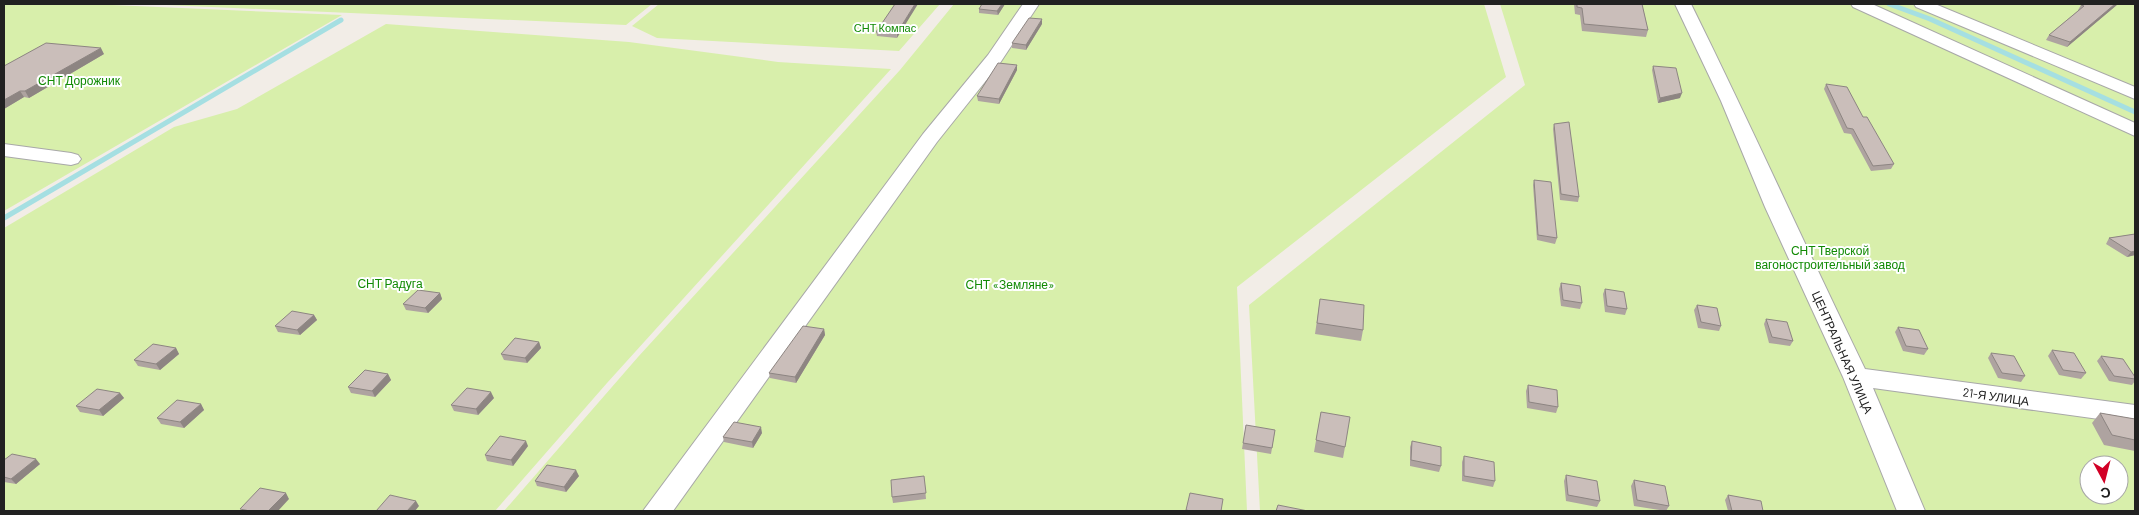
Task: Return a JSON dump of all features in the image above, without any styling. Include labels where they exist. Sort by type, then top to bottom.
[{"type":"street","points":[[657,511],[793,328],[930,138],[994,60],[1031,4]]},
{"type":"street","name":"ЦЕНТРАЛЬНАЯ УЛИЦА","points":[[1683,4],[1730,101],[1776,207],[1856,377],[1911,511]]},
{"type":"street","points":[[1859,4],[1936,37],[2135,130]]},
{"type":"street","points":[[1922,4],[2135,94]]},
{"type":"street","points":[[4,150],[72,159]]},
{"type":"street","name":"21-Я УЛИЦА","points":[[1856,377],[2135,415]]},
{"type":"green space","name":"СНТ Дорожник","points":[[4,4],[89,4],[342,15],[4,211]]},
{"type":"green space","points":[[144,4],[652,4],[626,25]]},
{"type":"green space","name":"СНТ Компас","points":[[659,4],[940,4],[899,51],[657,38],[632,26]]},
{"type":"green space","name":"СНТ «Земляне»","points":[[954,4],[1484,4],[1506,77],[1237,287],[1247,511],[504,511],[638,357],[900,70]]},
{"type":"green space","name":"СНТ Тверской вагоностроительный завод","points":[[1500,4],[2135,4],[2135,511],[1260,511],[1249,305],[1525,85]]},
{"type":"green space","name":"СНТ Радуга","points":[[386,24],[629,42],[778,62],[891,69],[607,383],[495,511],[4,511],[4,228],[174,127],[237,109]]},
{"type":"building","points":[[895,4],[915,4],[897,33],[876,32]]},
{"type":"building","points":[[982,4],[1002,4],[997,11],[979,9]]},
{"type":"building","points":[[1577,4],[1642,4],[1648,30],[1584,24],[1582,8],[1577,7]]},
{"type":"building","points":[[2082,4],[2115,4],[2070,42],[2049,35],[2084,6]]},
{"type":"building","points":[[1029,18],[1042,19],[1026,45],[1012,43]]},
{"type":"building","points":[[46,43],[101,48],[25,91],[20,91],[4,100],[4,66]]},
{"type":"building","points":[[998,63],[1017,65],[999,99],[977,96]]},
{"type":"building","points":[[1653,66],[1676,68],[1682,93],[1660,98]]},
{"type":"building","points":[[1826,84],[1847,87],[1863,117],[1867,117],[1894,164],[1873,166],[1853,129],[1847,128]]},
{"type":"building","points":[[1569,122],[1579,197],[1561,194],[1554,124]]},
{"type":"building","points":[[1534,180],[1551,182],[1557,238],[1538,235]]},
{"type":"building","points":[[2135,234],[2135,251],[2131,252],[2109,238]]},
{"type":"building","points":[[1561,283],[1580,286],[1582,303],[1563,300]]},
{"type":"building","points":[[1605,289],[1624,292],[1627,309],[1607,306]]},
{"type":"building","points":[[418,290],[440,293],[425,308],[403,304]]},
{"type":"building","points":[[1320,299],[1364,305],[1363,330],[1317,323]]},
{"type":"building","points":[[1697,305],[1717,308],[1721,326],[1701,322]]},
{"type":"building","points":[[292,311],[314,315],[297,330],[275,326]]},
{"type":"building","points":[[1766,319],[1787,322],[1793,341],[1772,337]]},
{"type":"building","points":[[803,326],[824,329],[795,377],[769,373]]},
{"type":"building","points":[[1898,327],[1919,330],[1928,349],[1906,346]]},
{"type":"building","points":[[515,338],[539,342],[525,358],[501,354]]},
{"type":"building","points":[[153,344],[176,348],[156,364],[134,360]]},
{"type":"building","points":[[2052,350],[2074,353],[2086,373],[2063,370]]},
{"type":"building","points":[[1991,353],[2014,356],[2025,376],[2002,373]]},
{"type":"building","points":[[2101,356],[2123,359],[2135,379],[2114,376]]},
{"type":"building","points":[[365,370],[388,374],[372,391],[348,387]]},
{"type":"building","points":[[1528,385],[1557,390],[1558,407],[1529,402]]},
{"type":"building","points":[[467,388],[491,392],[476,409],[451,405]]},
{"type":"building","points":[[97,389],[120,393],[99,410],[76,406]]},
{"type":"building","points":[[177,400],[201,404],[180,422],[157,418]]},
{"type":"building","points":[[1321,412],[1350,417],[1345,447],[1316,440]]},
{"type":"building","points":[[2100,413],[2135,419],[2135,440],[2112,435]]},
{"type":"building","points":[[734,422],[761,427],[752,442],[723,437]]},
{"type":"building","points":[[1246,425],[1275,430],[1272,448],[1243,443]]},
{"type":"building","points":[[500,436],[526,441],[511,460],[485,455]]},
{"type":"building","points":[[1412,441],[1441,447],[1441,466],[1411,460]]},
{"type":"building","points":[[12,454],[36,459],[11,479],[4,477],[4,460]]},
{"type":"building","points":[[1464,456],[1494,462],[1495,481],[1464,476]]},
{"type":"building","points":[[547,465],[576,470],[564,487],[535,481]]},
{"type":"building","points":[[1566,475],[1597,481],[1600,501],[1568,495]]},
{"type":"building","points":[[924,476],[926,493],[892,497],[891,480]]},
{"type":"building","points":[[1634,480],[1665,486],[1669,506],[1637,500]]},
{"type":"building","points":[[260,488],[286,493],[268,511],[240,509]]},
{"type":"building","points":[[1190,493],[1223,499],[1221,511],[1186,510]]},
{"type":"building","points":[[390,495],[416,501],[407,511],[376,511]]},
{"type":"building","points":[[1728,495],[1761,501],[1763,511],[1732,511]]},
{"type":"building","points":[[1278,505],[1308,511],[1276,511]]},
{"type":"waterway","points":[[1889,4],[1930,19],[2135,112]]},
{"type":"waterway","points":[[4,218],[341,20]]}]
